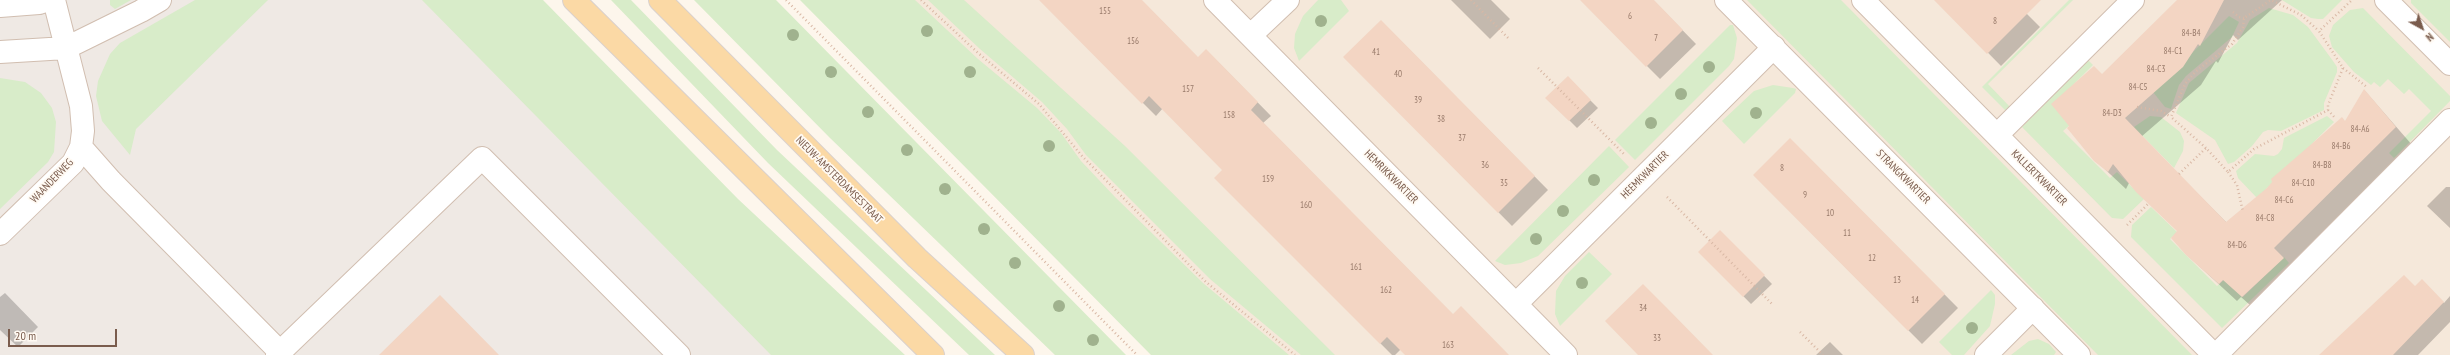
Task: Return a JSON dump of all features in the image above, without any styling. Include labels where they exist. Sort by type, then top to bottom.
[{"type":"main road","name":"NIEUW-AMSTERDAMSESTRAAT","points":[[660,0],[917,258],[1023,355]]},
{"type":"main road","points":[[577,1],[933,355]]},
{"type":"street","points":[[0,6],[39,3],[48,0]]},
{"type":"street","name":"WAANDERWEG","points":[[0,234],[72,163],[81,147],[84,131],[81,106],[54,0]]},
{"type":"street","points":[[0,52],[66,48],[160,0]]},
{"type":"street","name":"HEMRIKKWARTIER","points":[[1215,0],[1566,355]]},
{"type":"street","points":[[1251,36],[1288,0]]},
{"type":"street","name":"STRANGKWARTIER","points":[[1726,0],[2079,355]]},
{"type":"street","name":"KALLERTKWARTIER","points":[[1863,0],[2215,355]]},
{"type":"street","points":[[1997,136],[2133,0]]},
{"type":"street","points":[[2386,0],[2450,64]]},
{"type":"street","name":"HEEMKWARTIER","points":[[1516,304],[1774,47]]},
{"type":"street","points":[[2215,355],[2450,120]]},
{"type":"street","points":[[81,147],[111,181],[279,353],[482,158],[679,355]]},
{"type":"street","points":[[1986,355],[2033,308]]},
{"type":"path","points":[[786,0],[1137,355]]},
{"type":"path","points":[[921,0],[977,52],[1039,104],[1082,156],[1206,282],[1295,355]]},
{"type":"path","points":[[1471,0],[1510,40]]},
{"type":"path","points":[[2233,12],[2239,17],[2244,18],[2271,0],[2301,15],[2319,31],[2343,68],[2368,88]]},
{"type":"path","points":[[2319,31],[2352,0]]},
{"type":"path","points":[[2171,117],[2185,84],[2195,72],[2232,44],[2243,27],[2244,18]]},
{"type":"path","points":[[2336,119],[2328,110],[2328,105],[2343,68]]},
{"type":"path","points":[[2137,107],[2160,111],[2171,117],[2206,148],[2228,172],[2237,185],[2243,212]]},
{"type":"path","points":[[2228,172],[2254,149],[2328,110]]},
{"type":"path","points":[[2179,174],[2206,148]]},
{"type":"path","points":[[1800,332],[1823,355]]},
{"type":"shaded area","points":[[0,0],[463,0],[833,355],[0,355]]},
{"type":"shaded area","points":[[904,0],[2450,0],[2450,355],[1246,355]]},
{"type":"green space","points":[[110,0],[131,0],[115,9],[110,5]]},
{"type":"green space","points":[[195,0],[268,0],[136,129],[130,155],[102,121],[96,96],[98,81],[110,54],[120,43]]},
{"type":"green space","points":[[422,0],[543,0],[738,199],[905,355],[771,355]]},
{"type":"green space","points":[[611,0],[631,0],[777,150],[995,355],[969,355],[768,163]]},
{"type":"green space","points":[[694,0],[776,0],[1126,355],[1055,355],[830,138]]},
{"type":"green space","points":[[800,0],[915,0],[978,59],[1037,108],[1061,133],[1081,161],[1115,197],[1203,283],[1289,355],[1151,355]]},
{"type":"green space","points":[[928,0],[964,0],[1125,146],[1335,355],[1301,355],[1210,279],[1086,155],[1067,129],[1042,102],[980,49]]},
{"type":"green space","points":[[1318,0],[1341,0],[1349,11],[1299,61],[1294,48],[1295,34],[1303,16]]},
{"type":"green space","points":[[1747,0],[1841,0],[2192,355],[2098,355]]},
{"type":"green space","points":[[2069,0],[2073,0],[1988,84],[2011,108],[2006,111],[1982,87]]},
{"type":"green space","points":[[2282,0],[2342,0],[2323,19],[2318,19],[2311,18]]},
{"type":"green space","points":[[2411,0],[2450,0],[2450,42],[2411,3]]},
{"type":"green space","points":[[2269,8],[2293,15],[2308,27],[2337,67],[2337,72],[2324,103],[2324,110],[2281,131],[2268,130],[2263,132],[2252,146],[2234,162],[2228,164],[2215,140],[2176,113],[2189,83],[2237,43],[2250,20]]},
{"type":"green space","points":[[2363,8],[2450,96],[2450,101],[2394,158],[2389,153],[2431,111],[2409,89],[2404,94],[2388,79],[2380,87],[2374,82],[2371,85],[2354,72],[2332,47],[2329,36],[2333,25],[2350,10]]},
{"type":"green space","points":[[2229,16],[2239,22],[2232,37],[2186,76],[2179,85],[2171,109],[2165,107],[2153,92]]},
{"type":"green space","points":[[1730,25],[1733,25],[1737,38],[1734,59],[1729,66],[1635,160],[1615,140]]},
{"type":"green space","points":[[2088,60],[2093,65],[2053,105],[2071,124],[2063,131],[2110,178],[2117,172],[2144,199],[2123,219],[2112,218],[2022,127]]},
{"type":"green space","points":[[0,78],[25,82],[41,93],[52,108],[56,122],[54,152],[48,162],[0,209]]},
{"type":"green space","points":[[1773,85],[1796,89],[1795,93],[1744,144],[1722,121],[1754,91]]},
{"type":"green space","points":[[2150,116],[2161,117],[2180,132],[2184,141],[2183,151],[2174,168],[2134,127]]},
{"type":"green space","points":[[2327,116],[2334,122],[2257,198],[2238,178],[2236,171],[2255,154],[2274,156],[2278,154],[2282,149],[2284,138]]},
{"type":"green space","points":[[1609,146],[1629,167],[1538,256],[1521,263],[1505,265],[1495,261]]},
{"type":"green space","points":[[2151,207],[2177,232],[2170,239],[2217,286],[2225,279],[2243,297],[2284,257],[2289,263],[2222,328],[2131,237],[2132,225]]},
{"type":"green space","points":[[1589,252],[1612,274],[1560,326],[1555,314],[1556,291],[1565,276]]},
{"type":"green space","points":[[1991,290],[1995,295],[1995,304],[1990,326],[1964,355],[1952,355],[1939,342]]},
{"type":"green space","points":[[2038,339],[2049,344],[2056,352],[2054,355],[2011,355],[2029,341]]},
{"type":"building","points":[[1039,0],[1142,0],[1198,57],[1206,49],[1258,102],[1251,110],[1453,314],[1461,306],[1509,355],[1405,355],[1387,337],[1380,344],[1214,178],[1222,170],[1149,96],[1142,104]]},
{"type":"building","points":[[1580,0],[1654,0],[1683,30],[1646,67]]},
{"type":"building","points":[[1934,0],[2041,0],[1987,54]]},
{"type":"building","points":[[2177,0],[2224,0],[2200,46],[2198,44],[2183,67],[2125,118],[2226,222],[2267,188],[2272,182],[2271,179],[2342,117],[2345,121],[2364,89],[2396,127],[2274,248],[2284,258],[2242,297],[2223,280],[2219,284],[2186,255],[2171,238],[2177,231],[2136,192],[2113,164],[2108,172],[2094,161],[2067,128],[2069,126],[2051,104],[2094,66],[2102,74]]},
{"type":"building","points":[[1381,20],[1535,176],[1498,213],[1343,57]]},
{"type":"building","points":[[1568,76],[1591,100],[1569,121],[1545,98]]},
{"type":"building","points":[[1790,138],[1945,294],[1908,331],[1753,175]]},
{"type":"building","points":[[1720,230],[1765,275],[1743,297],[1698,252]]},
{"type":"building","points":[[2404,275],[2415,286],[2422,279],[2444,302],[2393,355],[2319,355]]},
{"type":"building","points":[[1643,284],[1713,355],[1638,355],[1605,321]]},
{"type":"building","points":[[440,295],[499,355],[379,355]]}]
